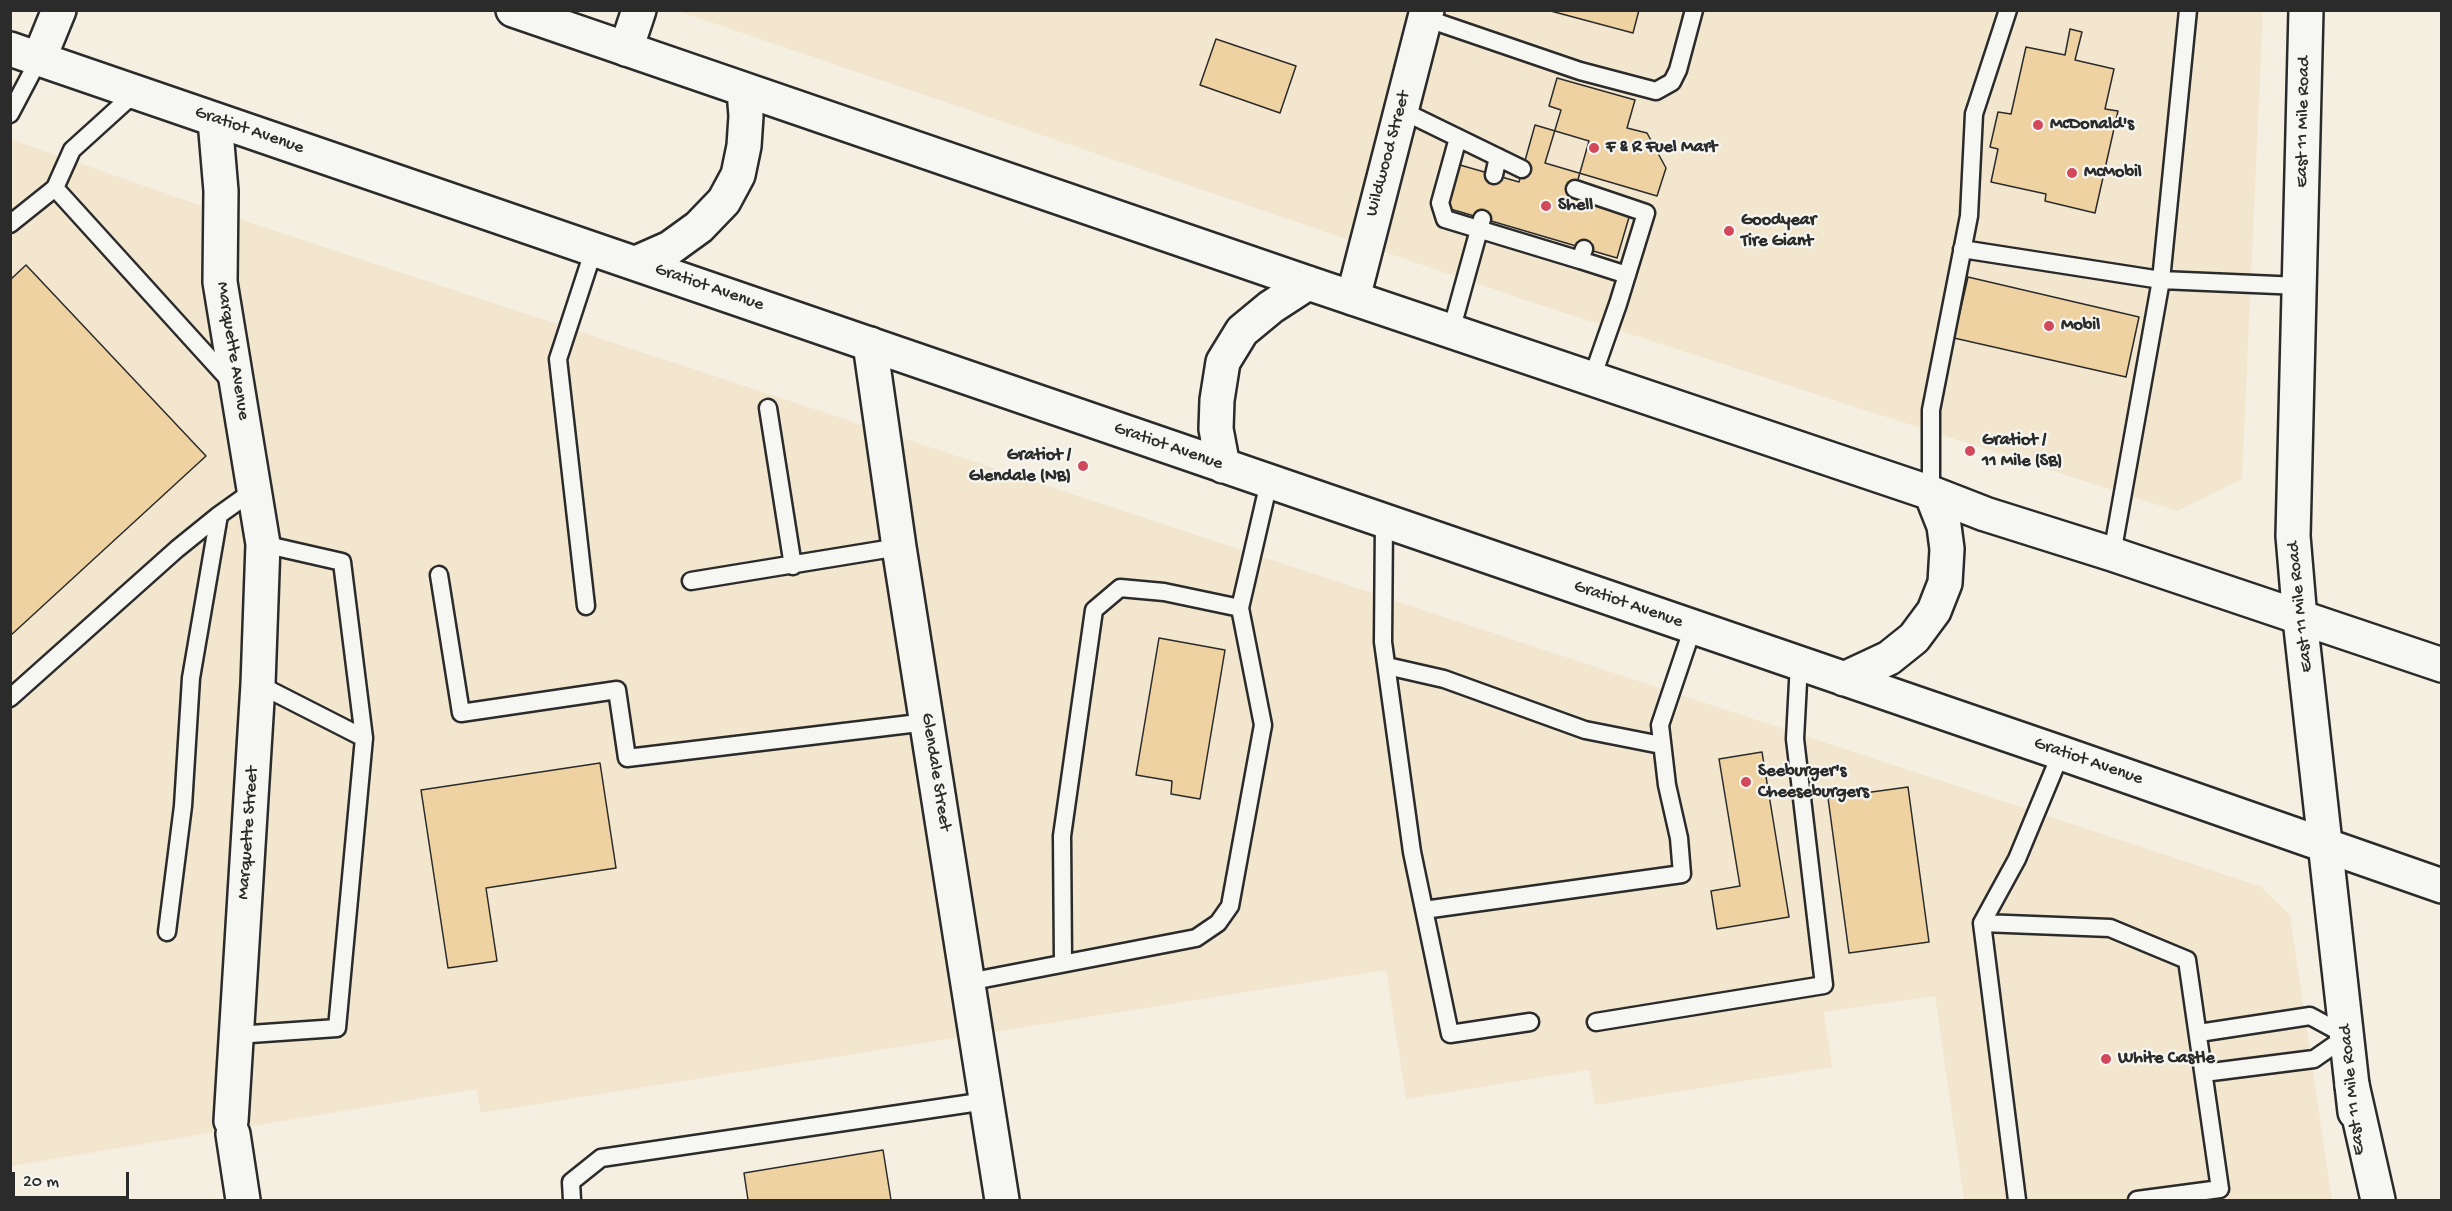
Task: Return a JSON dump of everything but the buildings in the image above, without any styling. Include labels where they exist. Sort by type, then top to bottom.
[{"type":"main road","points":[[25,54],[59,10]]},
{"type":"main road","points":[[513,10],[1308,283],[1931,493],[1986,514],[2435,663]]},
{"type":"main road","points":[[627,49],[639,10]]},
{"type":"main road","name":"East 11 Mile Road","points":[[2307,10],[2294,536],[2300,619],[2365,1200]]},
{"type":"main road","name":"Wildwood Street","points":[[1353,298],[1426,14]]},
{"type":"main road","name":"Gratiot Avenue","points":[[25,54],[2442,886]]},
{"type":"main road","points":[[636,263],[670,249],[699,227],[724,201],[738,175],[744,146],[746,116],[744,90]]},
{"type":"main road","name":"Marquette Avenue","points":[[215,120],[221,191],[220,282],[263,544]]},
{"type":"main road","points":[[1223,466],[1216,429],[1222,363],[1242,332],[1271,307],[1308,283]]},
{"type":"main road","name":"Glendale Street","points":[[870,344],[898,547],[1002,1200]]},
{"type":"main road","points":[[1844,679],[1888,658],[1914,638],[1934,611],[1945,583],[1947,549],[1944,526],[1931,493]]},
{"type":"main road","name":"Marquette Street","points":[[243,1200],[232,1128],[258,684],[263,544]]},
{"type":"main road","points":[[2352,1085],[2378,1200]]},
{"type":"lane","points":[[1426,14],[1581,71],[1656,91],[1672,82],[1678,70],[1694,10]]},
{"type":"lane","points":[[1931,493],[1931,410],[1969,216],[1974,114],[2008,10]]},
{"type":"lane","points":[[2112,554],[2161,280],[2188,10]]},
{"type":"lane","points":[[10,114],[25,54]]},
{"type":"lane","points":[[10,224],[55,188],[72,150],[136,93]]},
{"type":"lane","points":[[1401,110],[1522,169]]},
{"type":"lane","points":[[1458,138],[1440,203],[1445,219],[1480,224],[1582,255],[1627,275]]},
{"type":"lane","points":[[1494,174],[1498,158]]},
{"type":"lane","points":[[55,188],[238,389]]},
{"type":"lane","points":[[1575,189],[1599,201],[1646,213],[1592,378]]},
{"type":"lane","points":[[1451,331],[1480,224]]},
{"type":"lane","points":[[586,606],[558,359],[594,249]]},
{"type":"lane","points":[[1962,249],[2161,280],[2300,286]]},
{"type":"lane","points":[[768,408],[793,566]]},
{"type":"lane","points":[[968,982],[1196,938],[1218,923],[1230,906],[1263,725],[1240,608],[1269,482]]},
{"type":"lane","points":[[10,698],[219,515],[254,490]]},
{"type":"lane","points":[[167,932],[183,806],[191,678],[219,515]]},
{"type":"lane","points":[[1384,521],[1383,642],[1412,852],[1450,1034],[1530,1023]]},
{"type":"lane","points":[[236,1035],[337,1028],[364,738],[342,562],[263,544]]},
{"type":"lane","points":[[691,581],[898,547]]},
{"type":"lane","points":[[440,575],[461,713],[617,690],[627,758],[927,722]]},
{"type":"lane","points":[[1063,962],[1062,836],[1094,610],[1120,588],[1164,592],[1240,608]]},
{"type":"lane","points":[[1424,910],[1682,874],[1679,838],[1659,725],[1693,627]]},
{"type":"lane","points":[[1596,1022],[1824,985],[1795,739],[1799,663]]},
{"type":"lane","points":[[1387,666],[1444,679],[1585,730],[1661,745]]},
{"type":"lane","points":[[258,684],[364,738]]},
{"type":"lane","points":[[2017,1200],[1982,923],[2017,859],[2061,753]]},
{"type":"lane","points":[[1982,923],[2110,928],[2187,960],[2220,1190],[2137,1200]]},
{"type":"lane","points":[[2199,1033],[2310,1016],[2347,1036],[2314,1059],[2204,1073]]},
{"type":"lane","points":[[572,1200],[571,1182],[601,1158],[986,1101]]},
{"type":"shaded area","points":[[678,11],[2263,11],[2242,479],[2177,511],[1528,301]]},
{"type":"shaded area","points":[[10,139],[254,224],[2260,886],[2290,915],[2332,1200],[1964,1200],[1935,996],[1824,1012],[1832,1067],[1595,1105],[1589,1070],[1406,1099],[1386,970],[481,1113],[476,1089],[11,1166]]},
{"type":"place","name":"McDonald's","points":[[2038,125]]},
{"type":"place","name":"F & R Fuel Mart","points":[[1594,148]]},
{"type":"place","name":"McMobil","points":[[2072,173]]},
{"type":"place","name":"Shell","points":[[1546,206]]},
{"type":"place","name":"Goodyear Tire Giant","points":[[1729,231]]},
{"type":"place","name":"Mobil","points":[[2049,326]]},
{"type":"place","name":"Gratiot / 11 Mile (SB)","points":[[1970,451]]},
{"type":"place","name":"Gratiot / Glendale (NB)","points":[[1083,466]]},
{"type":"place","name":"Seeburger's Cheeseburgers","points":[[1746,782]]},
{"type":"place","name":"White Castle","points":[[2106,1059]]}]
